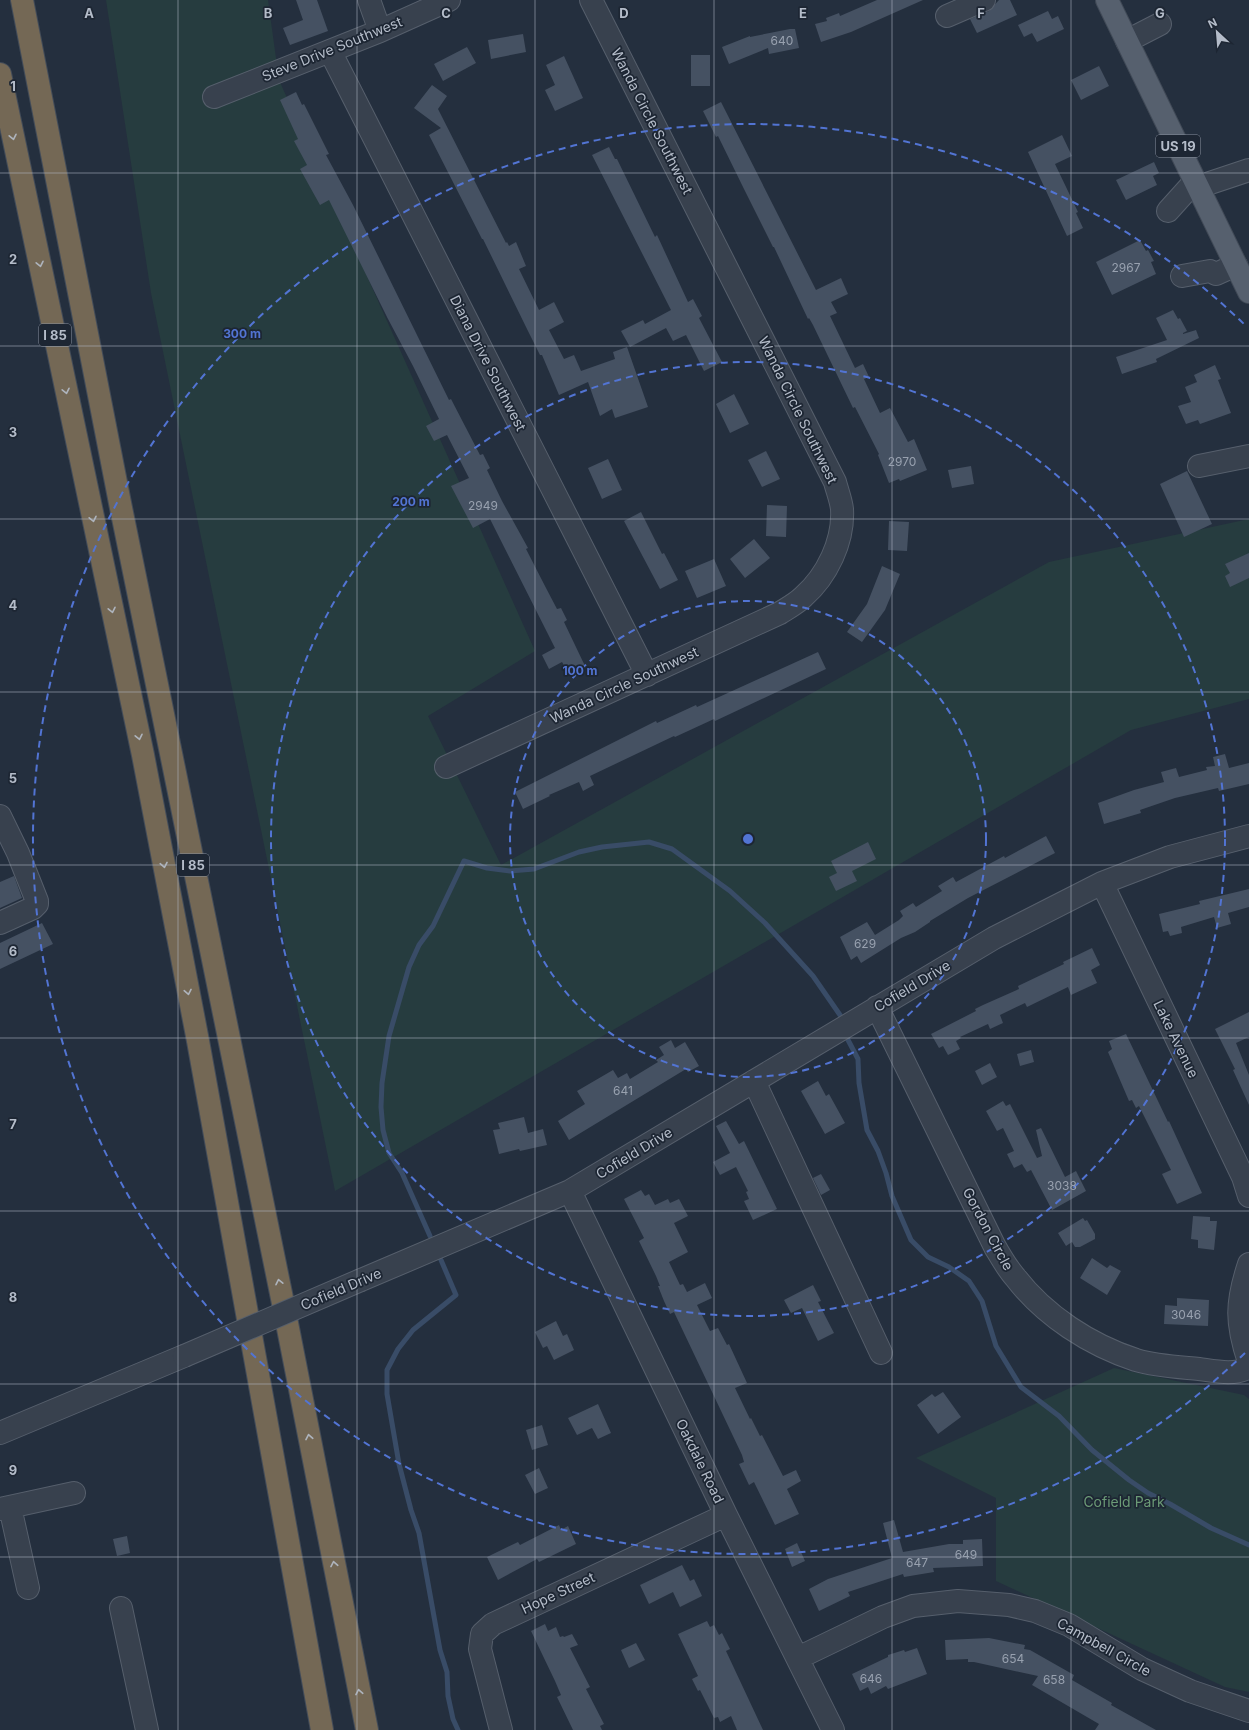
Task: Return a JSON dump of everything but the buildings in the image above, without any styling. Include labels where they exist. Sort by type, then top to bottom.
[{"type":"highway","name":"I 85","points":[[22,0],[122,511],[285,1313],[367,1730]]},
{"type":"highway","name":"I 85","points":[[0,74],[142,755],[198,1041],[322,1730]]},
{"type":"main road","name":"US 19","points":[[1108,0],[1249,292]]},
{"type":"street","points":[[368,0],[380,31]]},
{"type":"street","name":"Steve Drive Southwest","points":[[214,97],[380,31],[449,0]]},
{"type":"street","name":"Wanda Circle Southwest","points":[[446,767],[780,613],[803,598],[818,581],[830,561],[840,534],[842,508],[835,482],[591,0]]},
{"type":"street","points":[[947,16],[984,0]]},
{"type":"street","points":[[1127,41],[1160,24]]},
{"type":"street","name":"Diana Drive Southwest","points":[[330,51],[646,675]]},
{"type":"street","points":[[1168,211],[1197,184],[1249,170]]},
{"type":"street","points":[[1182,276],[1210,271],[1213,277],[1236,265]]},
{"type":"street","points":[[1199,466],[1249,456]]},
{"type":"street","points":[[0,816],[18,853],[37,904],[33,908],[0,923]]},
{"type":"street","name":"Cofield Drive","points":[[0,1433],[570,1191],[994,938],[1102,883],[1170,858],[1249,836]]},
{"type":"street","name":"Lake Avenue","points":[[1102,883],[1243,1177],[1249,1196]]},
{"type":"street","name":"Gordon Circle","points":[[878,1007],[995,1247],[1015,1278],[1039,1304],[1084,1338],[1136,1360],[1167,1366],[1227,1372],[1244,1370],[1249,1367]]},
{"type":"street","points":[[754,1081],[881,1352]]},
{"type":"street","name":"Oakdale Road","points":[[570,1191],[726,1514],[833,1730]]},
{"type":"street","points":[[1249,1264],[1241,1287],[1238,1312],[1241,1338],[1249,1362]]},
{"type":"street","points":[[28,1588],[5,1508],[74,1493]]},
{"type":"street","name":"Hope Street","points":[[501,1730],[480,1649],[482,1634],[493,1624],[726,1514]]},
{"type":"street","name":"Campbell Circle","points":[[798,1658],[884,1617],[914,1606],[958,1601],[1009,1605],[1035,1611],[1069,1625],[1142,1669],[1190,1692],[1249,1711]]},
{"type":"street","points":[[121,1608],[147,1730]]},
{"type":"green space","points":[[106,0],[268,0],[279,80],[535,651],[428,716],[501,865],[1049,562],[1249,519],[1249,699],[1131,730],[335,1191],[151,293]]},
{"type":"green space","name":"Cofield Park","points":[[1114,1368],[1244,1395],[1249,1399],[1249,1692],[1225,1687],[996,1581],[996,1498],[916,1458]]},
{"type":"waterway","points":[[430,1236],[402,1173],[389,1153],[383,1130],[381,1107],[382,1083],[389,1036],[409,967],[419,945],[433,926],[464,861],[487,868],[510,871],[534,869],[579,852],[602,847],[649,842],[672,849],[730,891],[765,923],[813,976],[840,1015]]},
{"type":"waterway","points":[[847,1038],[858,1059],[859,1083],[867,1130],[878,1151],[892,1196],[911,1240],[928,1257],[949,1267],[969,1281],[982,1301],[996,1346],[1021,1387],[1059,1416],[1092,1450],[1129,1480],[1148,1493],[1211,1528],[1249,1545]]},
{"type":"waterway","points":[[441,1260],[456,1295],[413,1330],[398,1349],[387,1370],[387,1394],[399,1464],[411,1510],[419,1533],[440,1650],[447,1672],[448,1696],[453,1719],[458,1730]]}]
